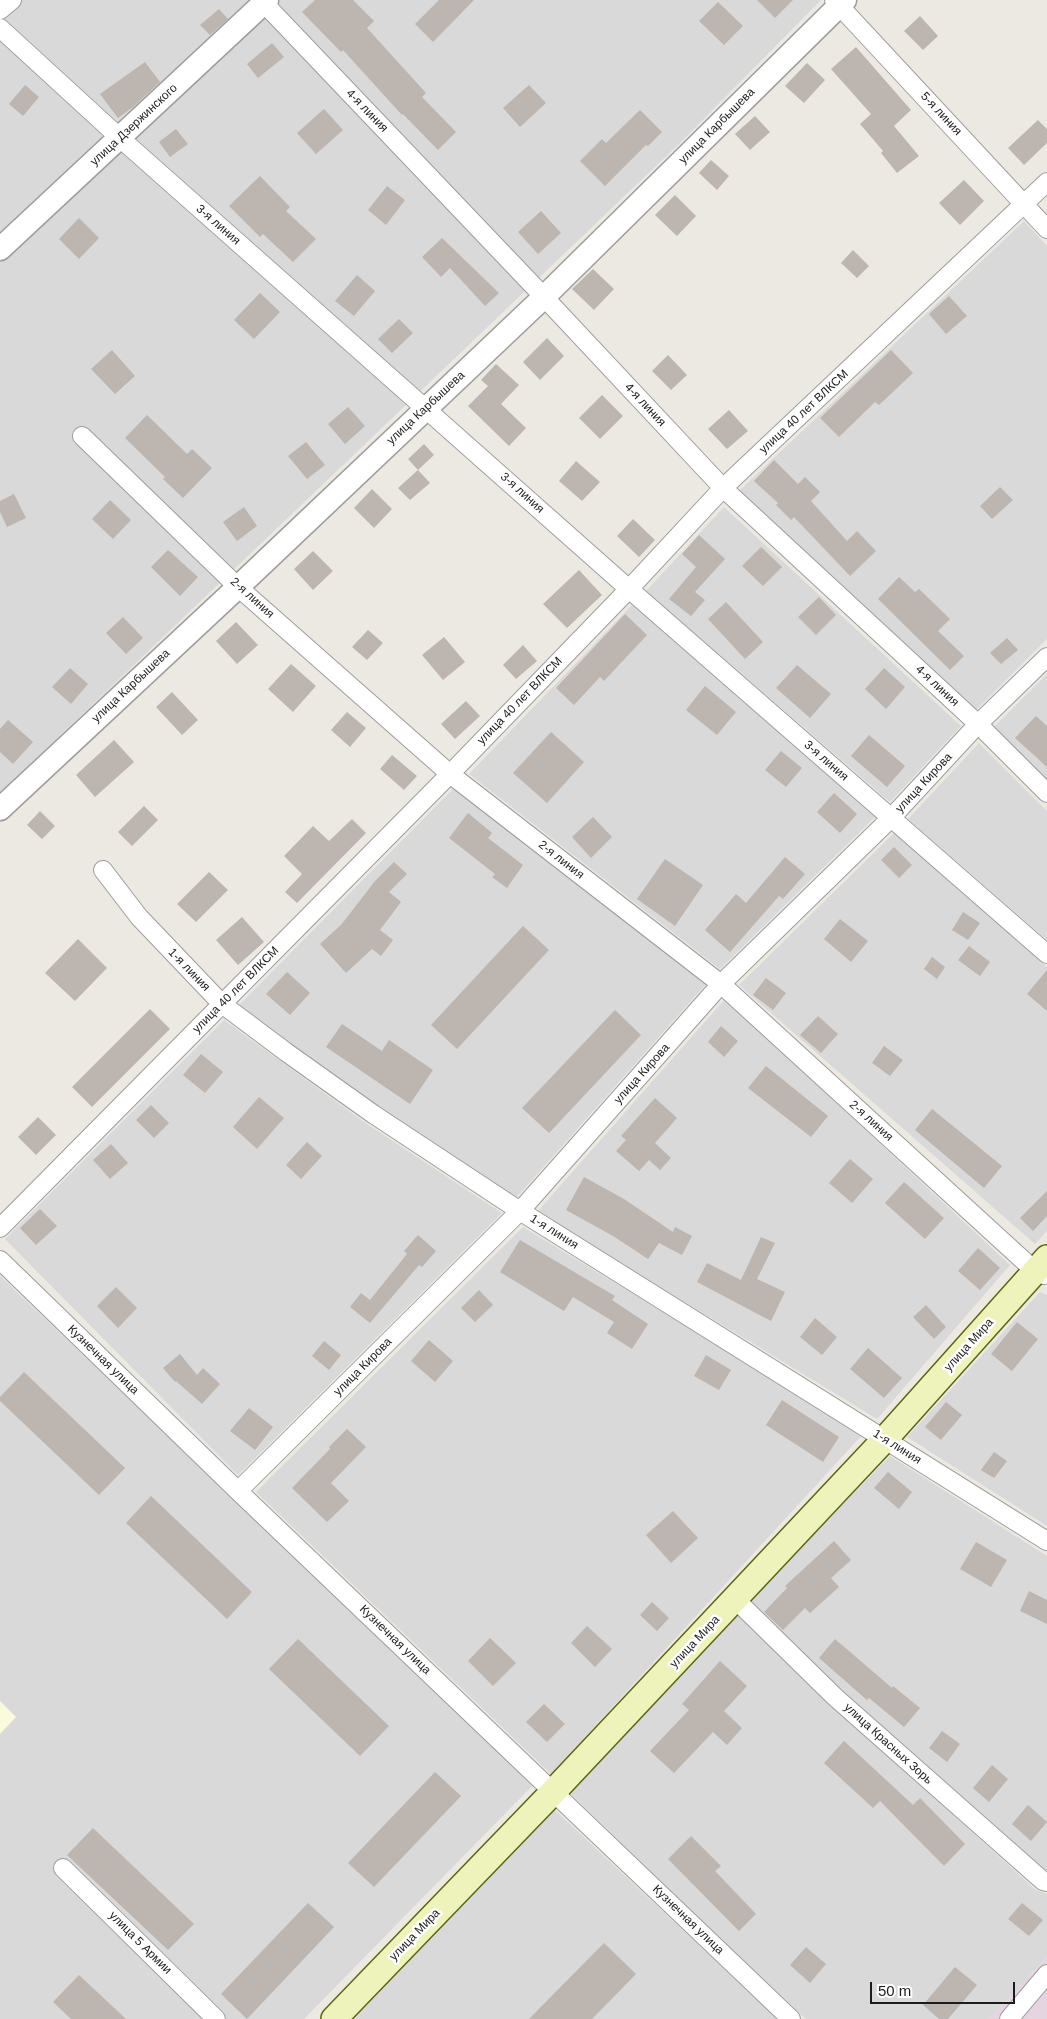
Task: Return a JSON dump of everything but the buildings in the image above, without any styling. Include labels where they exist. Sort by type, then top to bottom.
[{"type":"main road","name":"улица Мира","points":[[334,2019],[736,1599],[1043,1268]]},
{"type":"street","points":[[0,10],[12,0]]},
{"type":"street","name":"улица Дзержинского","points":[[0,249],[264,1]]},
{"type":"street","name":"4-я линия","points":[[264,1],[723,488],[978,724],[1047,793]]},
{"type":"street","name":"улица Карбышева","points":[[2,802],[238,587],[544,297],[840,2]]},
{"type":"street","name":"5-я линия","points":[[840,2],[1047,229]]},
{"type":"street","name":"3-я линия","points":[[0,28],[120,138],[629,589],[1047,954]]},
{"type":"street","name":"улица 40 лет ВЛКСМ","points":[[0,1228],[450,774],[629,589],[723,488],[1047,182]]},
{"type":"street","name":"2-я линия","points":[[82,436],[238,587],[450,774],[721,984],[1043,1268]]},
{"type":"street","name":"улица Кирова","points":[[238,1491],[520,1211],[721,984],[892,818],[978,724],[1047,657]]},
{"type":"street","name":"1-я линия","points":[[103,870],[139,917],[222,1004],[373,1114],[520,1211],[1047,1541]]},
{"type":"street","name":"Кузнечная улица","points":[[0,1260],[238,1491],[791,2019]]},
{"type":"street","name":"улица Красных Зорь","points":[[736,1599],[835,1697],[1043,1881],[1047,1882]]},
{"type":"street","name":"улица 5 Армии","points":[[63,1868],[216,2019]]},
{"type":"street","points":[[1009,2019],[1047,1974]]},
{"type":"shaded area","points":[[0,0],[821,0],[681,142],[0,793]]},
{"type":"shaded area","points":[[1024,221],[1047,246],[1047,639],[976,710],[739,491]]},
{"type":"shaded area","points":[[724,507],[961,726],[890,802],[646,591]]},
{"type":"shaded area","points":[[632,605],[875,817],[720,969],[469,774]]},
{"type":"shaded area","points":[[1047,674],[1047,780],[994,727]]},
{"type":"shaded area","points":[[979,743],[1047,811],[1047,940],[908,819]]},
{"type":"shaded area","points":[[454,788],[706,984],[516,1198],[378,1107],[238,1006]]},
{"type":"shaded area","points":[[894,833],[1047,967],[1047,1231],[1035,1244],[739,985]]},
{"type":"shaded area","points":[[725,999],[1010,1265],[877,1419],[537,1212]]},
{"type":"shaded area","points":[[224,1020],[367,1124],[502,1213],[238,1475],[5,1239]]},
{"type":"shaded area","points":[[523,1227],[863,1434],[551,1774],[256,1492]]},
{"type":"shaded area","points":[[0,1276],[534,1784],[304,2019],[0,2019]]},
{"type":"shaded area","points":[[1040,1292],[1047,1295],[1047,1526],[907,1437]]},
{"type":"shaded area","points":[[890,1456],[1047,1556],[1047,1873],[841,1690],[749,1601]]},
{"type":"shaded area","points":[[739,1614],[829,1703],[1036,1890],[1047,1894],[1047,1957],[989,2019],[806,2019],[569,1792]]},
{"type":"shaded area","points":[[0,1701],[16,1717],[0,1734]]},
{"type":"shaded area","points":[[555,1810],[777,2019],[354,2019]]},
{"type":"shaded area","points":[[1047,1957],[1047,2019],[989,2019]]}]
